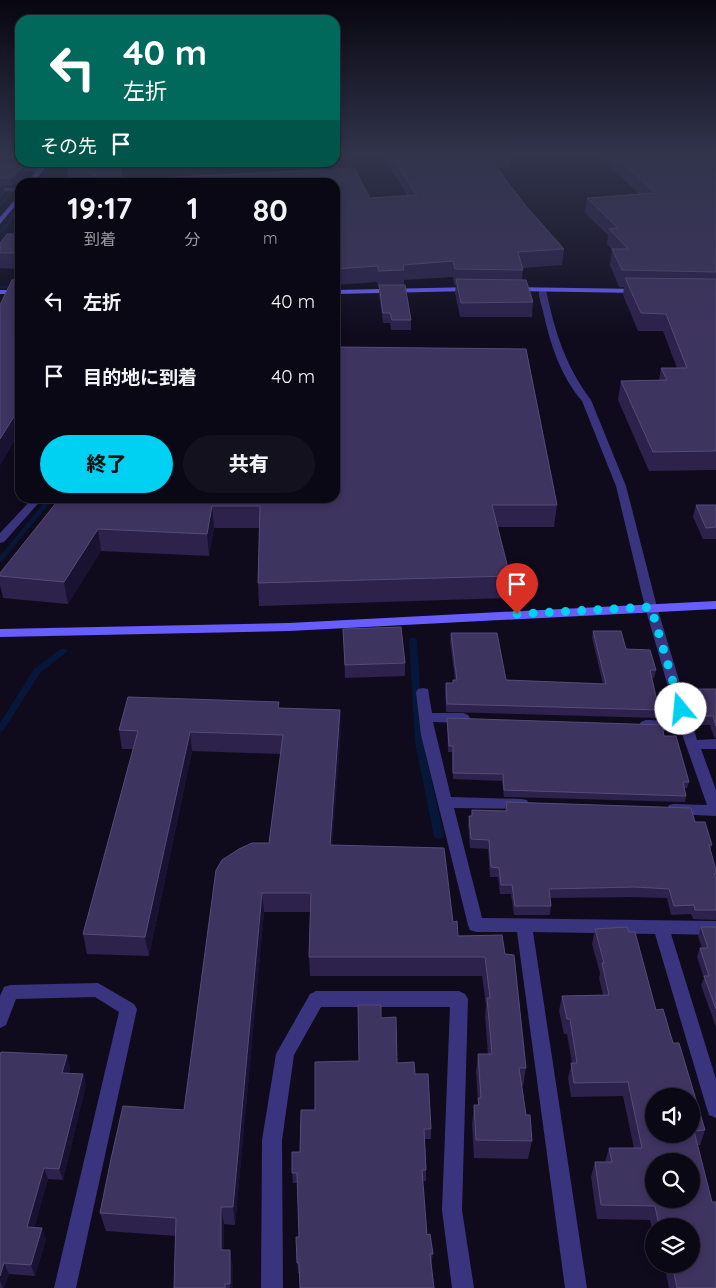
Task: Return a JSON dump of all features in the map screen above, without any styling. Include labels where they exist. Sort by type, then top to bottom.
[{"type":"street","points":[[340,292],[477,289]]},
{"type":"street","points":[[505,289],[648,291]]},
{"type":"street","points":[[542,290],[552,336],[578,392],[586,400],[621,486],[651,607],[686,726],[716,810],[658,809]]},
{"type":"street","points":[[0,292],[9,296],[15,294]]},
{"type":"street","points":[[0,540],[33,503]]},
{"type":"street","points":[[0,633],[289,627],[716,605]]},
{"type":"street","points":[[423,692],[428,735],[476,925],[716,928]]},
{"type":"street","points":[[426,717],[474,719]]},
{"type":"street","points":[[628,724],[686,726]]},
{"type":"street","points":[[692,744],[716,744]]},
{"type":"street","points":[[444,802],[532,805]]},
{"type":"street","points":[[524,926],[576,1288]]},
{"type":"street","points":[[661,927],[716,1109]]},
{"type":"street","points":[[0,1020],[10,992],[98,990],[128,1009],[65,1288]]},
{"type":"street","points":[[272,1288],[272,1140],[284,1054],[316,999],[459,999],[452,1210],[463,1288]]},
{"type":"building","points":[[340,216],[535,216],[564,249],[518,252],[523,270],[455,269],[453,261],[403,265],[404,270],[378,271],[378,266],[340,269]]},
{"type":"building","points":[[606,216],[716,216],[716,272],[622,270],[612,249],[628,249],[609,229],[618,228]]},
{"type":"building","points":[[7,234],[15,234],[15,253],[0,253],[0,243]]},
{"type":"building","points":[[625,278],[716,279],[716,451],[653,452],[621,381],[667,380],[661,368],[687,368],[666,314],[641,313]]},
{"type":"building","points":[[456,279],[526,280],[533,302],[461,303]]},
{"type":"building","points":[[12,280],[15,280],[15,415],[0,439],[0,305]]},
{"type":"building","points":[[379,285],[405,285],[411,320],[392,320],[390,313],[383,313]]},
{"type":"building","points":[[340,347],[526,349],[557,505],[492,505],[510,576],[258,583],[260,506],[212,506],[207,534],[98,529],[64,582],[0,576],[0,573],[56,503],[340,503]]},
{"type":"building","points":[[696,505],[716,505],[716,527],[706,528]]},
{"type":"building","points":[[401,627],[405,663],[345,665],[343,629]]},
{"type":"building","points":[[593,631],[621,631],[626,649],[650,650],[656,670],[650,670],[659,710],[447,704],[446,683],[453,683],[453,680],[457,680],[451,633],[497,633],[506,680],[606,684]]},
{"type":"building","points":[[696,689],[716,689],[716,726],[713,716],[705,716]]},
{"type":"building","points":[[128,697],[279,702],[278,708],[340,710],[330,845],[444,848],[453,922],[457,921],[458,936],[502,935],[505,954],[514,955],[526,1068],[519,1068],[526,1115],[530,1115],[532,1141],[476,1140],[474,1105],[479,1105],[478,1098],[481,1098],[478,1054],[492,1054],[487,998],[490,998],[485,957],[309,957],[311,893],[262,893],[233,1207],[221,1207],[221,1250],[230,1250],[230,1284],[225,1284],[225,1288],[174,1288],[176,1218],[100,1213],[123,1106],[184,1110],[216,870],[222,860],[239,849],[252,843],[269,843],[283,735],[190,732],[145,937],[83,934],[138,731],[119,730]]},
{"type":"building","points":[[447,718],[662,725],[664,736],[676,736],[689,782],[683,782],[686,796],[504,790],[503,774],[453,773],[453,746],[449,746]]},
{"type":"building","points":[[506,802],[691,808],[695,822],[705,822],[712,845],[709,845],[716,870],[716,874],[714,874],[716,879],[716,910],[695,910],[694,905],[674,906],[669,889],[635,887],[549,889],[551,906],[515,906],[512,885],[501,885],[499,868],[491,867],[489,840],[471,839],[469,816],[472,816],[472,810],[507,811]]},
{"type":"building","points":[[627,927],[629,932],[635,932],[656,1010],[663,1009],[673,1043],[679,1043],[692,1088],[645,1088],[645,1143],[697,1143],[700,1153],[645,1153],[645,1206],[601,1205],[595,1162],[612,1162],[609,1148],[642,1148],[628,1082],[574,1083],[571,1063],[577,1063],[570,1019],[567,1019],[562,996],[609,995],[602,963],[604,963],[595,929]]},
{"type":"building","points":[[701,927],[716,927],[716,1009],[704,976],[709,976],[700,948],[708,948]]},
{"type":"building","points":[[358,1005],[381,1005],[381,1018],[396,1017],[397,1063],[414,1062],[415,1074],[428,1074],[431,1129],[424,1129],[426,1170],[422,1170],[427,1235],[430,1234],[433,1254],[430,1254],[434,1288],[300,1288],[296,1237],[299,1237],[297,1173],[292,1173],[292,1152],[300,1152],[301,1110],[315,1110],[315,1062],[359,1061]]},
{"type":"building","points":[[1,1052],[67,1055],[62,1073],[83,1074],[59,1169],[44,1168],[27,1227],[42,1228],[31,1265],[4,1263],[0,1276],[0,1055]]},
{"type":"building","points":[[700,1113],[705,1130],[700,1130]]},
{"type":"building","points":[[700,1155],[712,1202],[716,1202],[716,1288],[677,1288],[674,1273],[700,1273],[700,1218],[657,1218],[655,1208],[700,1208]]},
{"type":"waterway","points":[[0,234],[14,216]]},
{"type":"waterway","points":[[0,287],[15,287]]},
{"type":"waterway","points":[[0,560],[47,503]]},
{"type":"waterway","points":[[413,640],[419,742],[439,836]]},
{"type":"waterway","points":[[0,729],[37,671],[64,651]]},
{"type":"route","points":[[517,614],[651,607],[681,709]]}]
